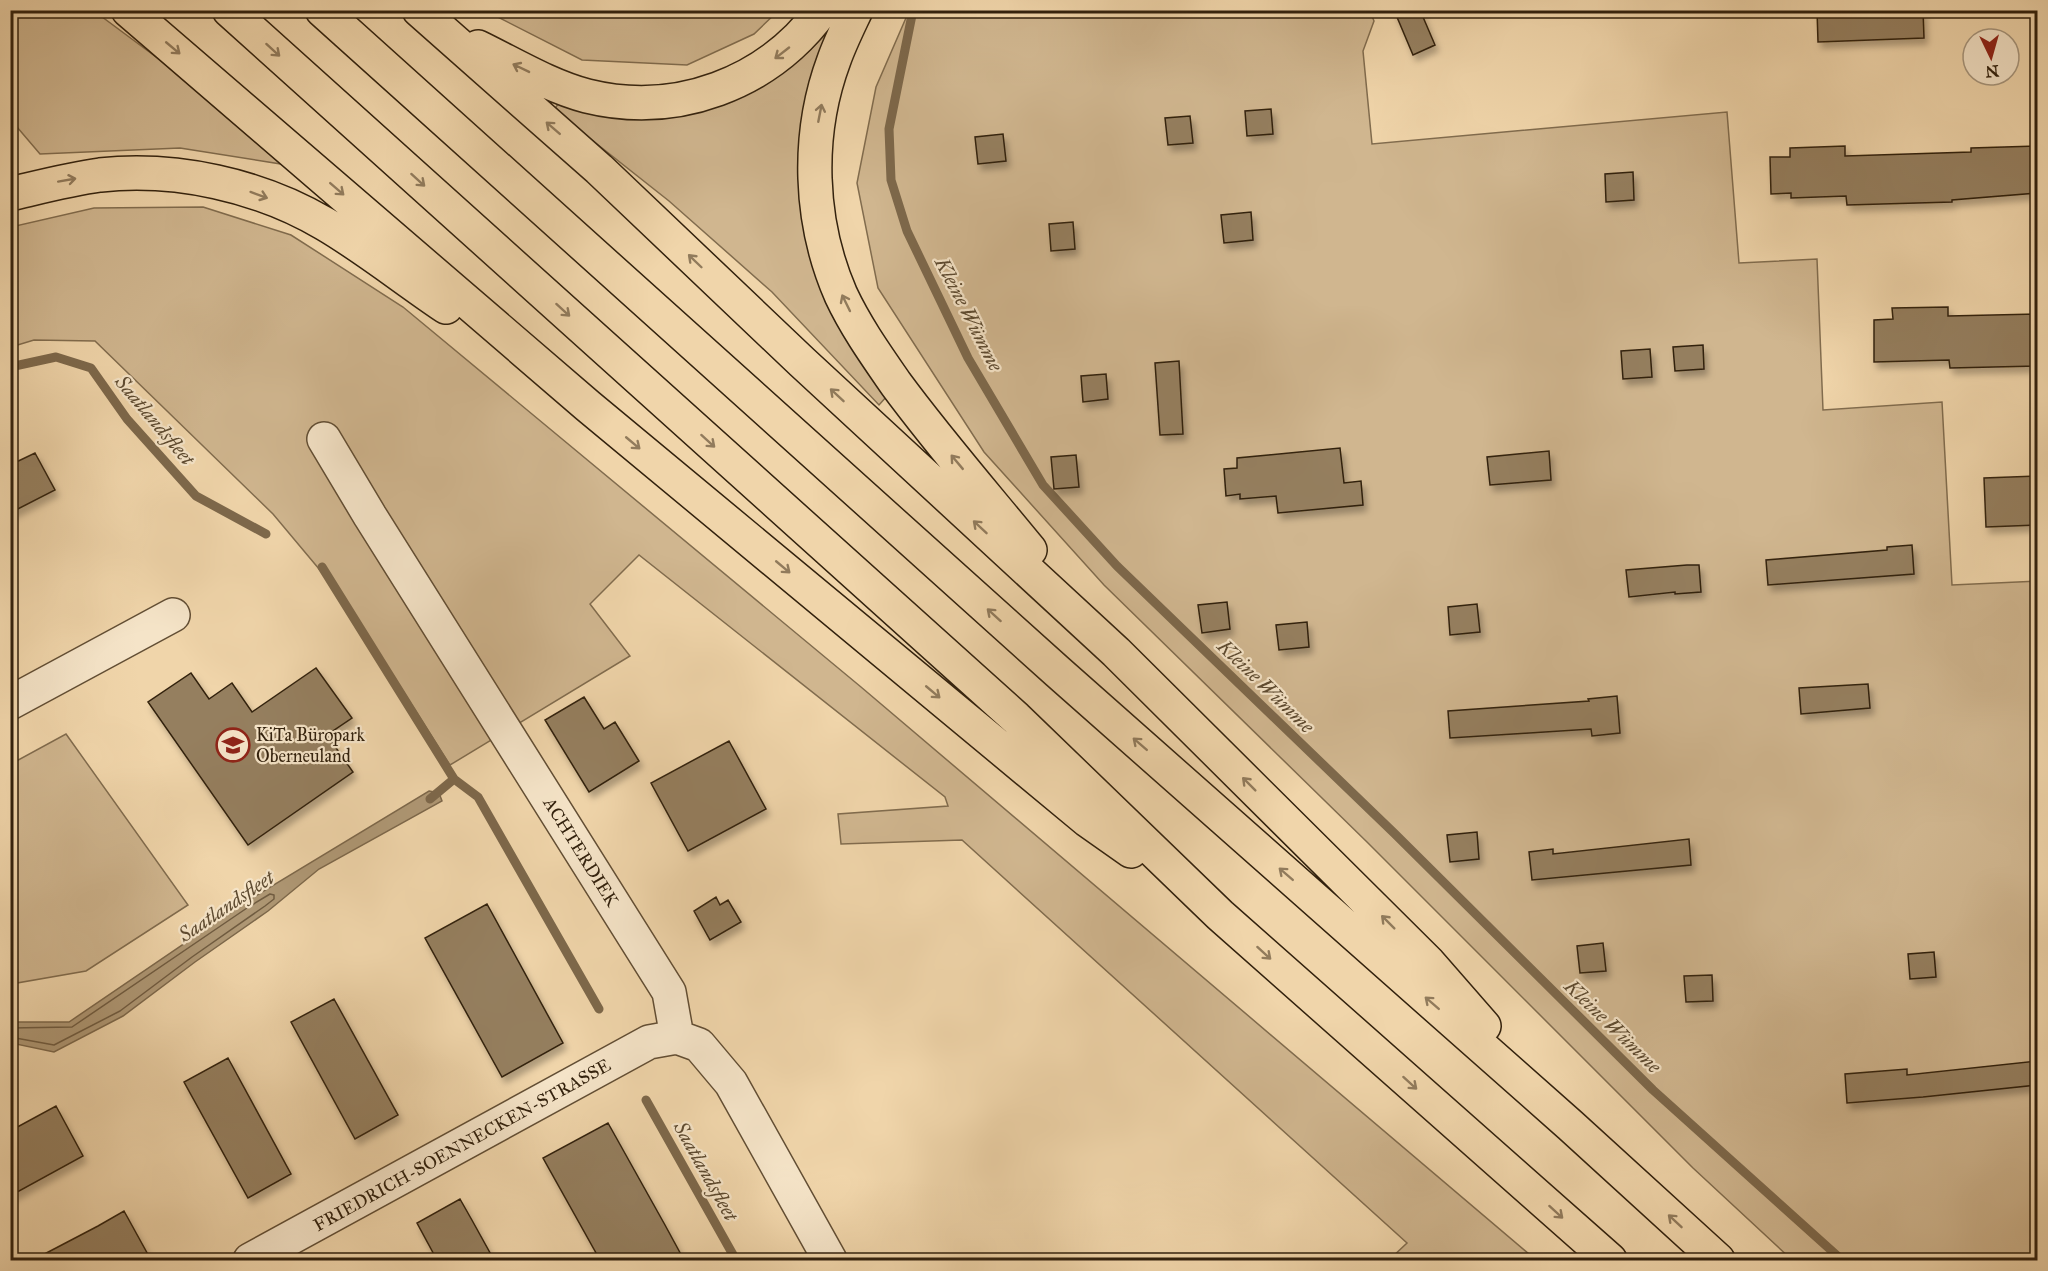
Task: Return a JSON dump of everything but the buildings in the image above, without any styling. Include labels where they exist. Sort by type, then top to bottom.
[{"type":"highway","points":[[128,10],[588,406],[1087,820],[1221,915]]},
{"type":"highway","points":[[229,10],[1016,718],[1221,915],[1610,1260]]},
{"type":"highway","points":[[322,10],[1058,672],[1570,1125],[1718,1260]]},
{"type":"highway","points":[[428,19],[555,85],[586,96],[618,102],[651,103],[713,92],[741,80],[767,65],[791,46],[822,10]]},
{"type":"highway","points":[[856,10],[834,61],[824,92],[815,158],[820,227],[841,295],[857,327],[923,420],[1116,652]]},
{"type":"highway","points":[[428,19],[599,169],[802,362],[1116,652],[1429,963],[1570,1125]]},
{"type":"highway","points":[[10,194],[73,179],[102,175],[140,174],[178,176],[254,193],[326,224],[588,406]]},
{"type":"street","name":"ACHTERDIEK","points":[[324,439],[669,992],[677,1036]]},
{"type":"street","points":[[10,703],[173,615]]},
{"type":"street","name":"FRIEDRICH-SOENNECKEN-STRASSE","points":[[250,1260],[649,1042],[677,1036]]},
{"type":"street","points":[[677,1036],[699,1045],[730,1083],[830,1260]]},
{"type":"shaded area","points":[[778,10],[754,34],[687,65],[582,60],[486,11]]},
{"type":"shaded area","points":[[10,11],[94,11],[179,74],[281,164],[180,148],[40,154],[11,120]]},
{"type":"shaded area","points":[[909,11],[1370,11],[1374,21],[1363,51],[1372,144],[1727,112],[1739,263],[1817,259],[1823,410],[1942,402],[1952,585],[2037,581],[2037,1260],[1792,1260],[1693,1168],[1367,842],[1104,585],[984,452],[878,288],[857,183],[876,87]]},
{"type":"shaded area","points":[[841,19],[802,159],[887,396],[879,405],[772,292],[669,201],[554,110],[562,98],[730,100],[808,52]]},
{"type":"shaded area","points":[[203,207],[291,235],[403,307],[861,687],[1536,1260],[1389,1260],[1407,1243],[962,840],[841,844],[838,814],[948,806],[945,797],[639,555],[590,604],[630,656],[450,765],[345,600],[273,514],[95,341],[34,340],[11,347],[11,227],[94,208]]},
{"type":"shaded area","points":[[66,734],[188,905],[86,971],[11,984],[11,764]]},
{"type":"water","points":[[429,791],[439,793],[442,801],[319,869],[268,911],[123,1016],[54,1052],[11,1043],[11,1022],[69,1022],[244,903]]},
{"type":"waterway","name":"Kleine Wümme","points":[[913,10],[889,129],[891,180],[907,231],[968,358],[1043,485],[1117,566],[1394,833],[1653,1090],[1842,1260]]},
{"type":"waterway","name":"Saatlandsfleet","points":[[10,367],[56,357],[91,368],[127,419],[196,496],[266,534]]},
{"type":"waterway","name":"Saatlandsfleet","points":[[322,567],[454,779],[478,797],[599,1009]]},
{"type":"waterway","name":"Saatlandsfleet","points":[[430,799],[454,779]]},
{"type":"waterway","name":"Saatlandsfleet","points":[[646,1100],[736,1260]]},
{"type":"place","name":"KiTa Büropark Oberneuland","points":[[233,745]]}]
